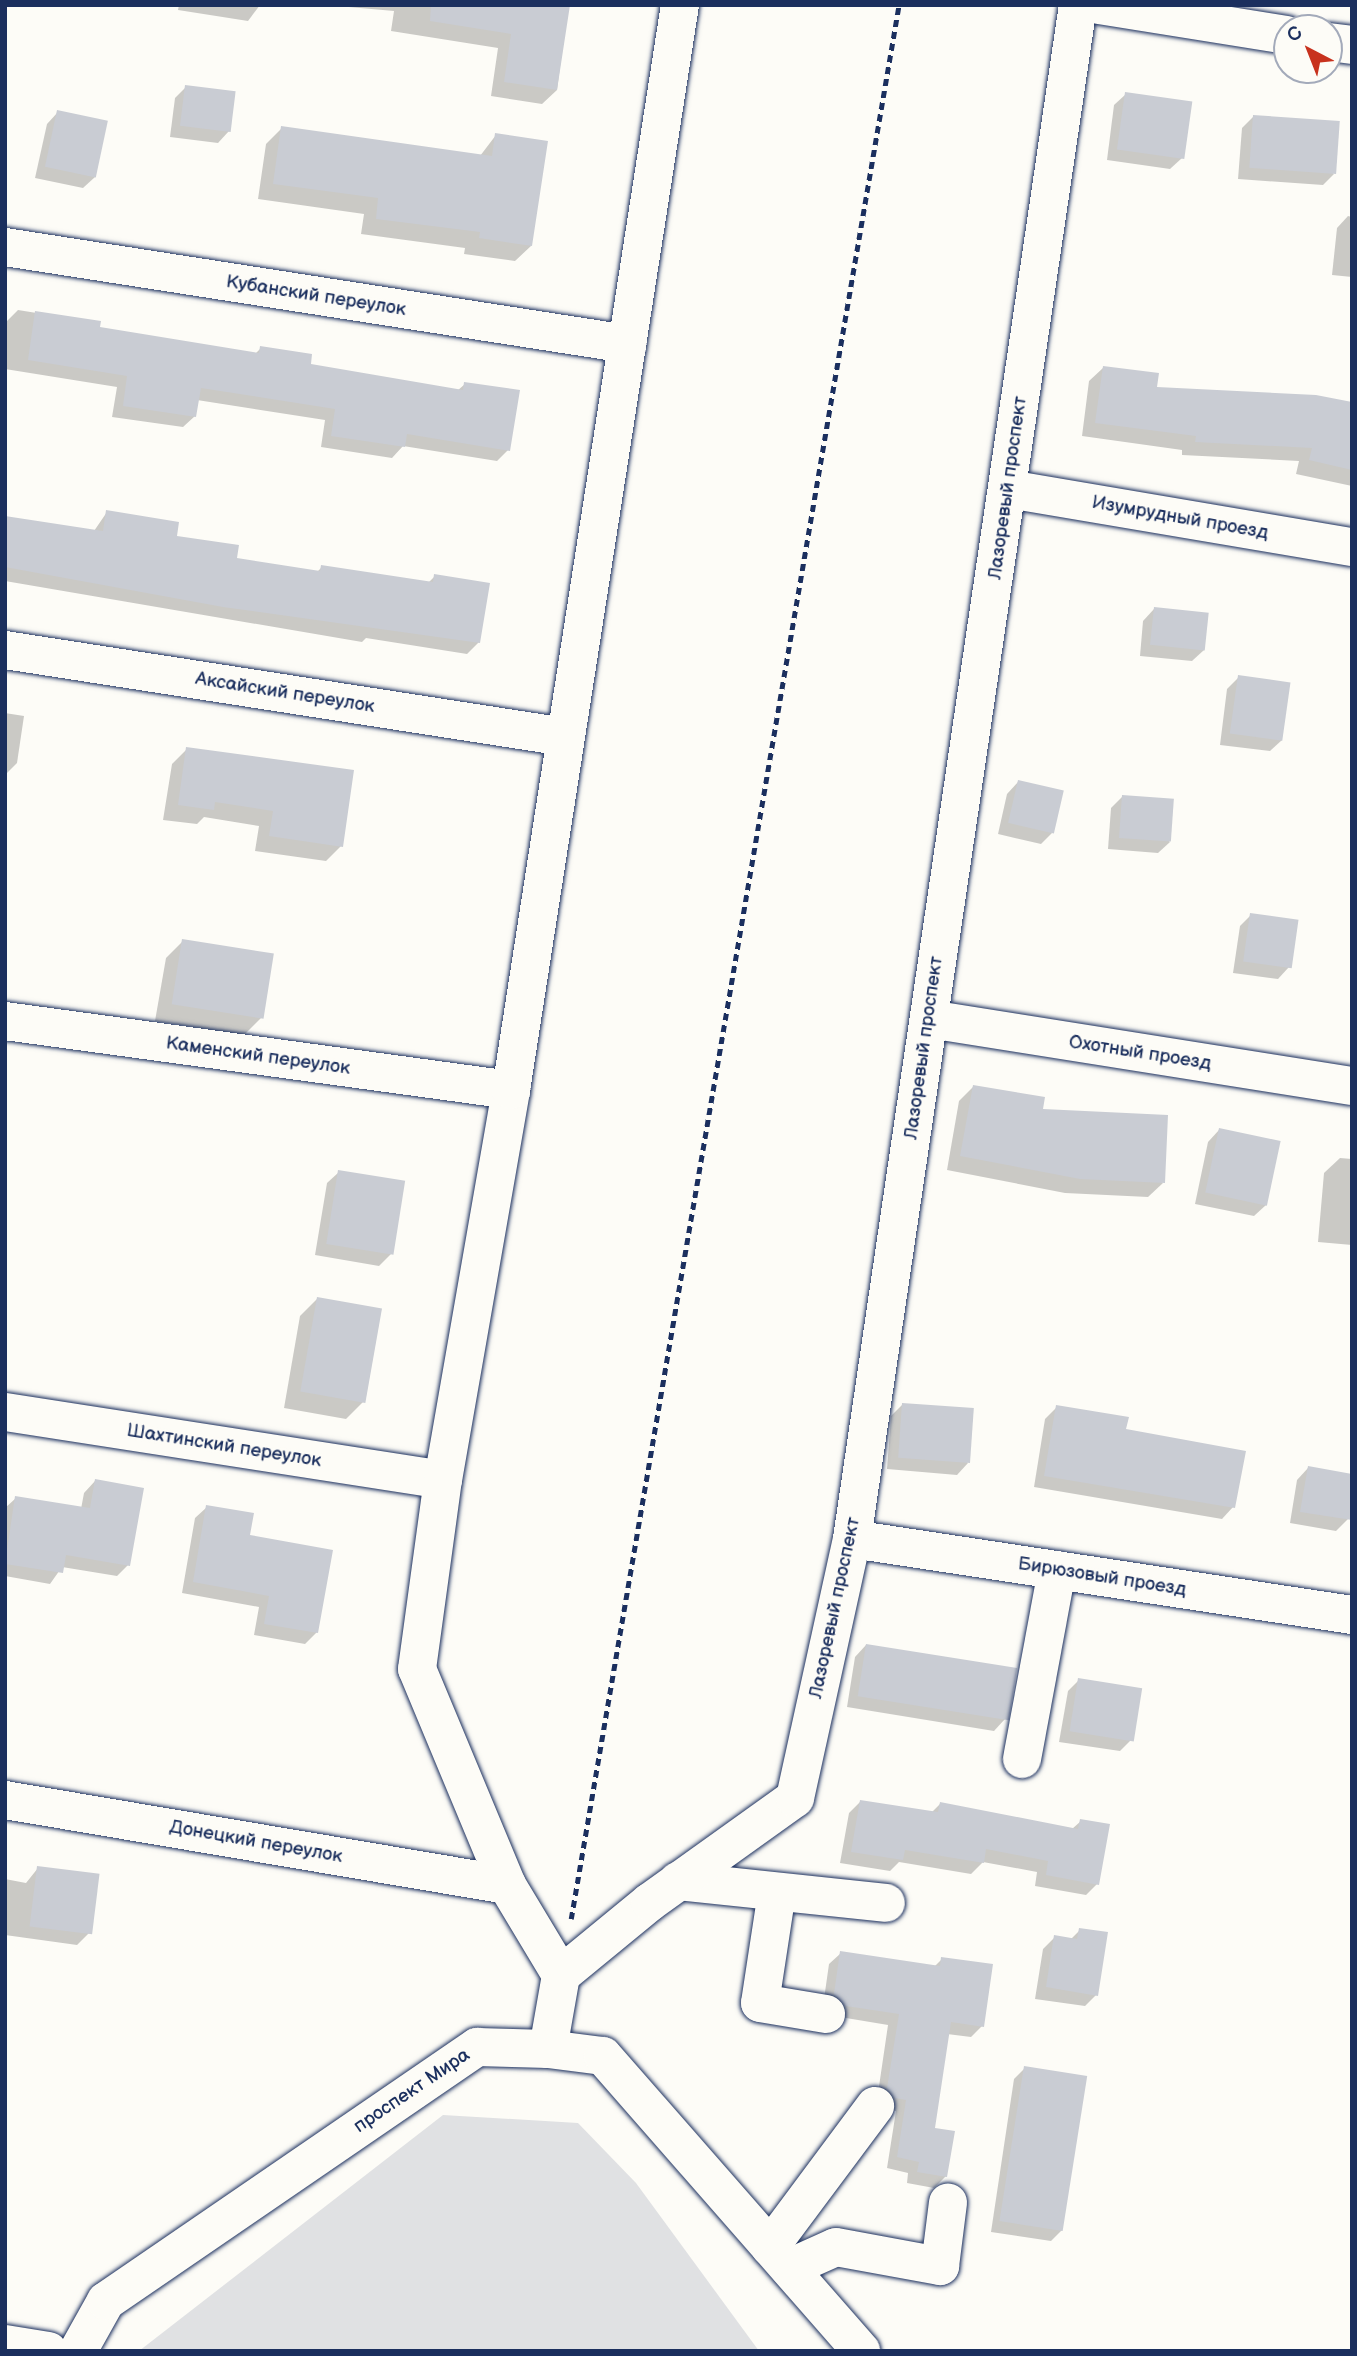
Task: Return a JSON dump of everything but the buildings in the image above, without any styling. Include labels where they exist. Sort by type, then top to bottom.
[{"type":"street","points":[[548,2049],[561,1975],[507,1885],[417,1669],[443,1480],[511,1090],[680,5]]},
{"type":"street","name":"Лазоревый проспект","points":[[561,1975],[678,1881],[795,1798],[852,1539],[1078,5]]},
{"type":"street","points":[[1099,5],[1273,33]]},
{"type":"street","name":"Кубанский переулок","points":[[5,247],[627,344]]},
{"type":"street","name":"Изумрудный проезд","points":[[1008,489],[1352,547]]},
{"type":"street","name":"Аксайский переулок","points":[[5,649],[565,737]]},
{"type":"street","name":"Охотный проезд","points":[[929,1019],[1352,1086]]},
{"type":"street","name":"Каменский переулок","points":[[5,1021],[511,1090]]},
{"type":"street","name":"Шахтинский переулок","points":[[5,1412],[443,1480]]},
{"type":"street","name":"Бирюзовый проезд","points":[[852,1539],[1352,1615]]},
{"type":"street","points":[[1022,1759],[1057,1570]]},
{"type":"street","name":"Донецкий переулок","points":[[5,1800],[507,1885]]},
{"type":"street","points":[[678,1881],[886,1903]]},
{"type":"street","points":[[777,1892],[760,2003],[826,2014]]},
{"type":"street","name":"проспект Мира","points":[[78,2351],[106,2301],[477,2047],[548,2049],[603,2056],[861,2351]]},
{"type":"street","points":[[779,2257],[876,2106]]},
{"type":"street","points":[[779,2257],[836,2247],[940,2266],[948,2203]]},
{"type":"street","points":[[5,2344],[48,2351]]},
{"type":"path","points":[[561,1975],[899,5]]},
{"type":"shaded area","points":[[443,2115],[578,2123],[636,2183],[759,2351],[139,2351]]}]
